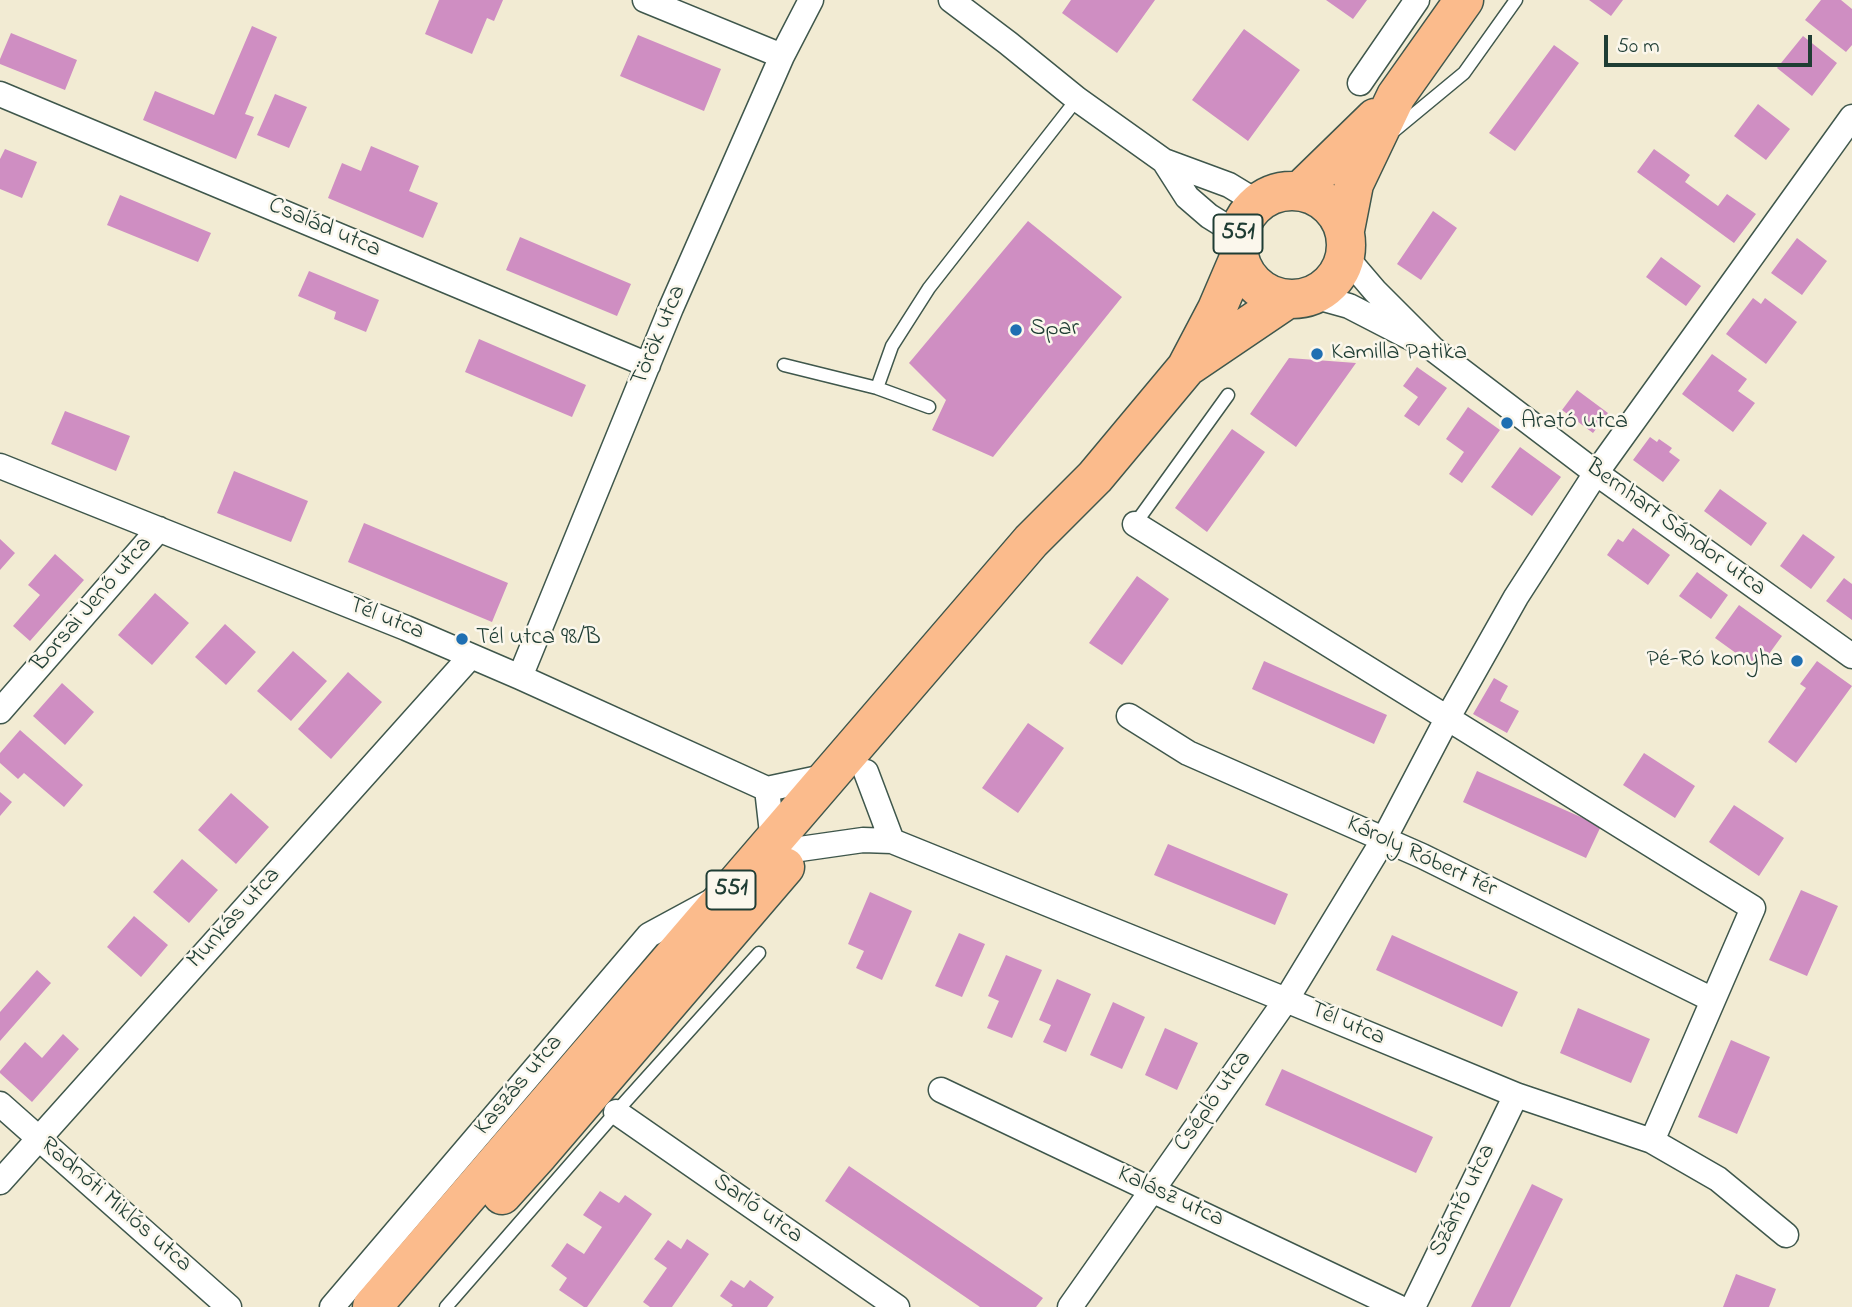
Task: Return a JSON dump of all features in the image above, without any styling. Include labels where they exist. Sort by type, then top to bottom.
[{"type":"main road","name":"551","points":[[400,1307],[539,1154],[787,845],[828,776],[1031,541],[1095,477],[1186,368],[1217,309],[1244,232],[1277,192],[1300,191],[1396,96],[1464,0]]},
{"type":"main road","name":"551","points":[[1186,368],[1299,298],[1334,280],[1345,244],[1354,184],[1396,96]]},
{"type":"main road","points":[[1300,191],[1320,198],[1336,212],[1345,244]]},
{"type":"main road","name":"551","points":[[1244,232],[1248,280],[1265,294],[1299,298]]},
{"type":"main road","name":"551","points":[[372,1307],[729,892],[787,845],[866,772],[1045,557],[1095,477]]},
{"type":"street","points":[[645,0],[782,56]]},
{"type":"street","name":"Török utca","points":[[520,677],[648,365],[782,56],[811,0]]},
{"type":"street","points":[[951,0],[1077,99],[1164,162],[1229,185],[1244,232]]},
{"type":"street","points":[[1360,83],[1418,0]]},
{"type":"street","name":"Család utca","points":[[0,94],[648,365]]},
{"type":"street","points":[[1286,1000],[1384,839],[1447,719],[1516,597],[1596,473],[1852,117]]},
{"type":"street","points":[[1164,162],[1187,197],[1209,216],[1244,232]]},
{"type":"street","name":"Bernhart Sándor utca","points":[[1345,244],[1375,291],[1433,349],[1596,473],[1852,656]]},
{"type":"street","name":"Bernhart Sándor utca","points":[[1299,298],[1349,306],[1433,349]]},
{"type":"street","name":"Tél utca","points":[[0,466],[406,628],[767,789]]},
{"type":"street","points":[[1135,524],[1753,908],[1652,1141]]},
{"type":"street","name":"Borsai Jenő utca","points":[[0,711],[159,529]]},
{"type":"street","name":"Munkás utca","points":[[0,1182],[471,656]]},
{"type":"street","name":"Károly Róbert tér","points":[[1129,716],[1188,753],[1434,862],[1713,1000]]},
{"type":"street","points":[[866,772],[892,841]]},
{"type":"street","points":[[787,845],[767,789],[828,776]]},
{"type":"street","name":"Tél utca","points":[[787,845],[863,840],[892,841],[1516,1095],[1652,1141],[1718,1179],[1786,1236]]},
{"type":"street","name":"Kaszás utca","points":[[332,1307],[649,935],[729,892]]},
{"type":"street","name":"Cséplő utca","points":[[1070,1307],[1286,1000]]},
{"type":"street","name":"Kalász utca","points":[[941,1090],[1398,1307]]},
{"type":"street","name":"Szántó utca","points":[[1413,1307],[1516,1095]]},
{"type":"street","name":"Radnóti Miklós utca","points":[[0,1104],[229,1307]]},
{"type":"street","name":"Sarló utca","points":[[616,1112],[897,1307]]},
{"type":"lane","points":[[1370,150],[1464,73],[1516,0]]},
{"type":"lane","points":[[877,388],[892,346],[929,289],[1077,99]]},
{"type":"lane","points":[[784,365],[877,388],[929,407]]},
{"type":"lane","points":[[1135,524],[1228,395]]},
{"type":"lane","points":[[446,1307],[759,953]]},
{"type":"building","points":[[439,0],[503,0],[494,21],[487,18],[472,54],[425,34]]},
{"type":"building","points":[[1071,0],[1155,0],[1117,53],[1062,13]]},
{"type":"building","points":[[1326,0],[1367,0],[1353,19]]},
{"type":"building","points":[[1589,0],[1623,0],[1611,16]]},
{"type":"building","points":[[1821,0],[1841,0],[1852,9],[1852,45],[1846,52],[1805,20]]},
{"type":"building","points":[[252,26],[277,37],[245,114],[254,117],[236,159],[143,120],[155,91],[214,115]]},
{"type":"building","points":[[1244,29],[1300,70],[1248,141],[1192,100]]},
{"type":"building","points":[[11,33],[77,60],[65,90],[0,64]]},
{"type":"building","points":[[638,35],[721,69],[704,111],[620,76]]},
{"type":"building","points":[[1803,36],[1837,63],[1812,96],[1777,68]]},
{"type":"building","points":[[1554,45],[1579,63],[1515,151],[1489,133]]},
{"type":"building","points":[[275,94],[307,107],[289,148],[257,135]]},
{"type":"building","points":[[1758,104],[1790,129],[1766,160],[1734,136]]},
{"type":"building","points":[[371,146],[419,166],[409,191],[438,203],[423,238],[328,198],[342,163],[361,171]]},
{"type":"building","points":[[5,149],[37,162],[22,198],[0,189],[0,159]]},
{"type":"building","points":[[1654,149],[1690,175],[1685,182],[1718,206],[1727,194],[1756,214],[1734,243],[1637,172]]},
{"type":"building","points":[[120,195],[211,233],[198,262],[107,225]]},
{"type":"building","points":[[1433,211],[1457,228],[1421,280],[1397,264]]},
{"type":"building","name":"Spar","points":[[1028,221],[1122,297],[993,457],[932,430],[946,400],[909,363]]},
{"type":"building","points":[[520,237],[631,284],[617,316],[506,270]]},
{"type":"building","points":[[1797,238],[1827,261],[1802,295],[1771,273]]},
{"type":"building","points":[[1661,257],[1701,286],[1686,306],[1646,277]]},
{"type":"building","points":[[309,271],[379,300],[366,332],[334,319],[336,312],[298,296]]},
{"type":"building","points":[[1753,298],[1761,304],[1765,298],[1797,322],[1766,364],[1726,334]]},
{"type":"building","points":[[479,339],[586,385],[572,417],[465,372]]},
{"type":"building","points":[[1712,354],[1747,379],[1738,391],[1755,403],[1733,432],[1682,394]]},
{"type":"building","points":[[1289,358],[1356,363],[1296,447],[1250,414]]},
{"type":"building","points":[[1417,367],[1447,388],[1419,426],[1404,416],[1418,397],[1403,386]]},
{"type":"building","points":[[1577,390],[1608,413],[1593,433],[1562,410]]},
{"type":"building","points":[[1468,407],[1500,430],[1462,483],[1449,474],[1464,452],[1446,439]]},
{"type":"building","points":[[65,411],[130,436],[116,471],[51,444]]},
{"type":"building","points":[[1232,429],[1265,452],[1207,532],[1175,508]]},
{"type":"building","points":[[1650,437],[1657,442],[1659,439],[1672,448],[1669,452],[1680,460],[1663,482],[1633,460]]},
{"type":"building","points":[[1520,447],[1561,477],[1532,516],[1491,487]]},
{"type":"building","points":[[234,471],[308,501],[291,542],[217,513]]},
{"type":"building","points":[[1720,489],[1767,523],[1751,546],[1704,511]]},
{"type":"building","points":[[364,523],[508,583],[492,622],[348,562]]},
{"type":"building","points":[[1633,528],[1670,555],[1648,585],[1607,555],[1618,539],[1623,542]]},
{"type":"building","points":[[1803,534],[1835,557],[1811,589],[1780,566]]},
{"type":"building","points":[[0,539],[15,553],[0,570]]},
{"type":"building","points":[[55,554],[84,580],[30,641],[13,626],[40,595],[28,585]]},
{"type":"building","points":[[1697,572],[1728,595],[1711,619],[1679,596]]},
{"type":"building","points":[[1137,576],[1169,599],[1122,665],[1089,643]]},
{"type":"building","points":[[1844,578],[1852,584],[1852,620],[1826,601]]},
{"type":"building","points":[[155,593],[189,623],[152,665],[118,635]]},
{"type":"building","points":[[1739,605],[1782,636],[1758,669],[1715,638]]},
{"type":"building","points":[[225,624],[256,652],[226,685],[195,657]]},
{"type":"building","points":[[293,651],[327,681],[291,721],[257,691]]},
{"type":"building","points":[[1264,661],[1387,715],[1374,744],[1252,689]]},
{"type":"building","points":[[1817,661],[1852,686],[1796,763],[1768,742],[1806,688],[1800,684]]},
{"type":"building","points":[[348,672],[382,702],[331,759],[298,729]]},
{"type":"building","points":[[1494,678],[1508,686],[1500,701],[1519,711],[1507,733],[1473,714]]},
{"type":"building","points":[[62,683],[94,712],[65,745],[33,716]]},
{"type":"building","points":[[1028,723],[1064,748],[1018,813],[982,788]]},
{"type":"building","points":[[20,730],[83,785],[64,807],[24,773],[18,779],[0,763],[0,753]]},
{"type":"building","points":[[1644,753],[1695,786],[1675,818],[1623,785]]},
{"type":"building","points":[[1477,771],[1601,826],[1586,858],[1463,802]]},
{"type":"building","points":[[0,792],[12,802],[0,816]]},
{"type":"building","points":[[231,793],[269,827],[236,864],[198,830]]},
{"type":"building","points":[[1734,805],[1784,838],[1759,876],[1709,842]]},
{"type":"building","points":[[1168,844],[1288,894],[1275,925],[1154,875]]},
{"type":"building","points":[[182,859],[218,890],[189,923],[153,892]]},
{"type":"building","points":[[1801,890],[1838,906],[1807,976],[1769,960]]},
{"type":"building","points":[[870,892],[912,911],[882,980],[856,968],[864,951],[848,944]]},
{"type":"building","points":[[134,916],[168,945],[141,977],[107,947]]},
{"type":"building","points":[[959,933],[985,944],[962,997],[935,986]]},
{"type":"building","points":[[1392,935],[1518,992],[1502,1027],[1376,970]]},
{"type":"building","points":[[1006,955],[1042,970],[1012,1038],[987,1028],[999,1001],[988,996]]},
{"type":"building","points":[[37,970],[51,983],[0,1041],[0,1012]]},
{"type":"building","points":[[1057,979],[1091,994],[1066,1052],[1043,1042],[1051,1025],[1039,1020]]},
{"type":"building","points":[[1113,1002],[1145,1017],[1122,1069],[1090,1055]]},
{"type":"building","points":[[1578,1008],[1650,1039],[1631,1083],[1560,1053]]},
{"type":"building","points":[[1165,1028],[1198,1043],[1177,1090],[1145,1075]]},
{"type":"building","points":[[63,1034],[79,1049],[32,1102],[0,1071],[25,1042],[42,1058]]},
{"type":"building","points":[[1731,1040],[1770,1057],[1737,1134],[1698,1117]]},
{"type":"building","points":[[1282,1069],[1433,1137],[1416,1173],[1265,1105]]},
{"type":"building","points":[[849,1166],[1043,1298],[1036,1307],[980,1307],[825,1201]]},
{"type":"building","points":[[1532,1184],[1563,1199],[1510,1307],[1471,1307]]},
{"type":"building","points":[[600,1191],[619,1203],[625,1195],[652,1214],[587,1307],[584,1307],[559,1290],[567,1278],[551,1266],[567,1243],[584,1254],[602,1227],[583,1215]]},
{"type":"building","points":[[687,1239],[709,1254],[672,1307],[650,1307],[643,1302],[667,1268],[654,1259],[668,1240],[681,1249]]},
{"type":"building","points":[[1736,1274],[1776,1289],[1769,1307],[1723,1307]]},
{"type":"building","points":[[731,1280],[744,1288],[750,1280],[774,1297],[767,1307],[731,1307],[733,1305],[720,1296]]},
{"type":"place","name":"Spar","points":[[1016,330]]},
{"type":"place","name":"Kamilla Patika","points":[[1317,354]]},
{"type":"place","name":"Arató utca","points":[[1507,423]]},
{"type":"place","name":"Tél utca 98/B","points":[[462,639]]},
{"type":"place","name":"Pé-Ró konyha","points":[[1797,661]]}]
